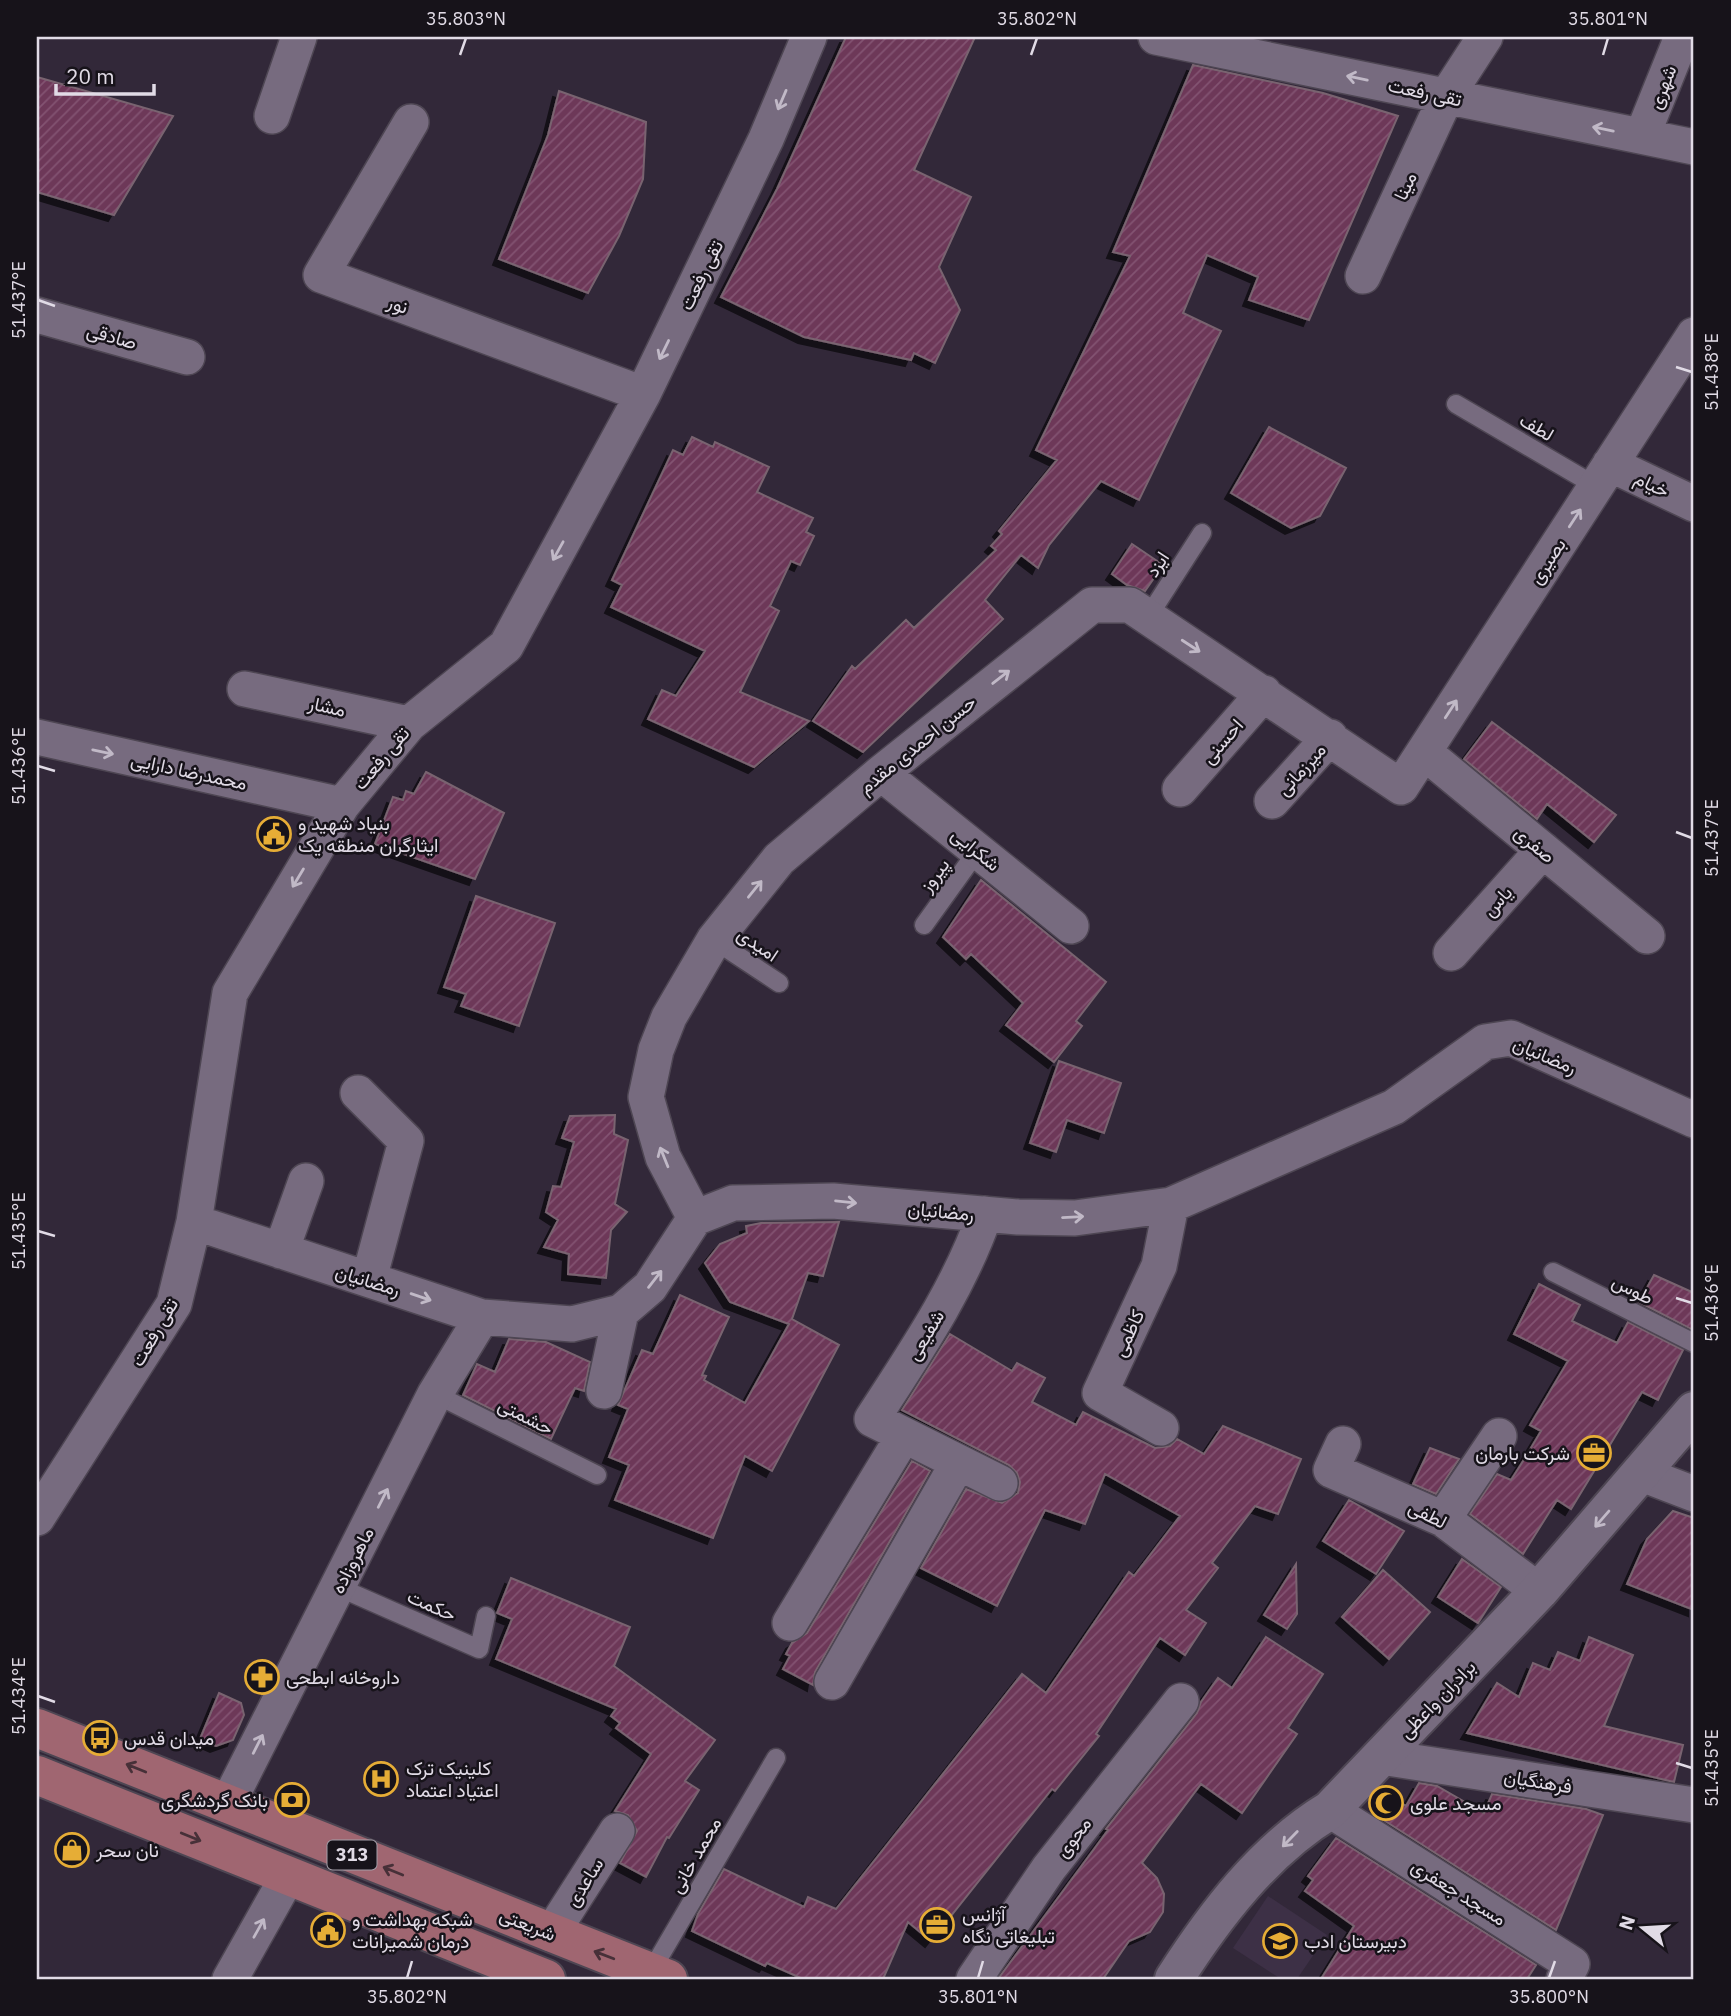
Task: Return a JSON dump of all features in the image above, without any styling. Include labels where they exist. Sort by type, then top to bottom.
[{"type":"main road","name":"برادران واعظی","points":[[1174,1979],[1215,1916],[1301,1828],[1330,1810],[1539,1591],[1694,1412]]},
{"type":"main road","name":"شریعتی","points":[[37,1728],[659,1976]]},
{"type":"main road","name":"313","points":[[37,1775],[288,1876],[500,1971],[546,1979]]},
{"type":"street","points":[[272,116],[299,37]]},
{"type":"street","name":"تقی رفعت","points":[[37,1518],[174,1304],[194,1222],[230,993],[342,805],[409,724],[506,646],[643,394],[766,139],[809,37]]},
{"type":"street","name":"تقی رفعت","points":[[1156,37],[1289,50],[1446,96],[1694,147]]},
{"type":"street","name":"مینا","points":[[1363,276],[1446,96],[1485,37]]},
{"type":"street","name":"شهری","points":[[1642,136],[1682,37]]},
{"type":"street","name":"نور","points":[[411,122],[321,275],[643,394]]},
{"type":"street","name":"صادقی","points":[[37,315],[187,357]]},
{"type":"street","name":"بصیری","points":[[1401,787],[1694,335]]},
{"type":"street","name":"خیام","points":[[1603,475],[1694,504]]},
{"type":"street","name":"حسن احمدی مقدم","points":[[695,1218],[663,1157],[646,1097],[656,1050],[669,1017],[714,940],[779,859],[881,772],[1093,606],[1130,605],[1401,787]]},
{"type":"street","name":"مشار","points":[[245,688],[409,724]]},
{"type":"street","name":"احسنی","points":[[1180,789],[1264,693]]},
{"type":"street","name":"محمدرضا دارایی","points":[[37,737],[342,805]]},
{"type":"street","name":"میرزمانی","points":[[1272,801],[1330,737]]},
{"type":"street","name":"صفری","points":[[1424,752],[1647,936]]},
{"type":"street","name":"شکرایی","points":[[881,772],[1071,926]]},
{"type":"street","name":"یاس","points":[[1451,953],[1543,850]]},
{"type":"street","name":"رمضانیان","points":[[194,1222],[482,1317],[572,1324],[621,1312],[650,1287],[695,1218],[733,1203],[833,1201],[985,1214],[1075,1218],[1171,1206],[1394,1107],[1485,1042],[1511,1038],[1694,1120]]},
{"type":"street","points":[[358,1093],[406,1141],[369,1279]]},
{"type":"street","points":[[281,1251],[306,1181]]},
{"type":"street","name":"کاظمی","points":[[1161,1428],[1100,1394],[1159,1265],[1171,1206]]},
{"type":"street","name":"شفیعی","points":[[985,1214],[976,1240],[937,1319],[872,1419],[1000,1483]]},
{"type":"street","points":[[604,1391],[621,1312]]},
{"type":"street","name":"ماهروزاده","points":[[227,1805],[435,1394],[482,1317]]},
{"type":"street","points":[[790,1623],[904,1436]]},
{"type":"street","points":[[1443,1519],[1499,1436]]},
{"type":"street","name":"لطفی","points":[[1343,1444],[1331,1469],[1443,1519],[1539,1591]]},
{"type":"street","points":[[832,1682],[958,1463]]},
{"type":"street","points":[[1642,1474],[1694,1494]]},
{"type":"street","name":"محوی","points":[[974,1979],[1049,1868],[1181,1701]]},
{"type":"street","name":"فرهنگیان","points":[[1381,1757],[1694,1805]]},
{"type":"street","name":"مسجد جعفری","points":[[1330,1810],[1572,1964],[1564,1979]]},
{"type":"street","name":"ساعدی","points":[[551,1934],[617,1830]]},
{"type":"street","points":[[230,1979],[288,1876]]},
{"type":"lane","name":"لطف","points":[[1456,404],[1603,475]]},
{"type":"lane","name":"ایزد","points":[[1148,617],[1202,533]]},
{"type":"lane","name":"پیروز","points":[[924,925],[978,850]]},
{"type":"lane","name":"امیدی","points":[[714,940],[779,983]]},
{"type":"lane","name":"طوس","points":[[1553,1272],[1694,1343]]},
{"type":"lane","name":"حشمتی","points":[[435,1394],[597,1475]]},
{"type":"lane","name":"حکمت","points":[[338,1587],[479,1649],[486,1616]]},
{"type":"lane","name":"محمد خانی","points":[[659,1976],[776,1758]]},
{"type":"shaded area","name":"دبیرستان ادب","points":[[1268,1896],[1327,1935],[1297,1979],[1281,1979],[1233,1948]]},
{"type":"building","points":[[846,37],[975,37],[914,170],[971,197],[939,267],[960,310],[935,363],[914,353],[911,360],[804,337],[721,297],[777,189]]},
{"type":"building","points":[[1193,65],[1323,93],[1398,116],[1309,320],[1249,300],[1258,277],[1207,255],[1183,313],[1221,331],[1139,500],[1101,481],[1049,545],[1038,568],[1021,555],[985,600],[1003,619],[863,752],[813,721],[852,666],[855,669],[906,620],[914,628],[996,550],[991,546],[1002,534],[999,531],[1057,460],[1036,450],[1130,256],[1113,252]]},
{"type":"building","points":[[37,77],[173,116],[114,215],[37,192]]},
{"type":"building","points":[[559,91],[646,122],[643,179],[619,236],[588,293],[499,259],[548,135]]},
{"type":"building","points":[[1269,427],[1346,468],[1320,516],[1291,528],[1231,493]]},
{"type":"building","points":[[692,437],[713,447],[715,442],[769,467],[757,492],[813,518],[806,532],[814,536],[800,565],[791,561],[770,606],[779,611],[740,692],[809,721],[754,767],[648,719],[662,690],[676,696],[705,651],[611,607],[622,585],[612,580],[673,450],[683,455]]},
{"type":"building","points":[[1132,544],[1163,565],[1145,591],[1127,585],[1112,574]]},
{"type":"building","points":[[1492,722],[1616,815],[1594,842],[1547,804],[1537,819],[1464,759]]},
{"type":"building","points":[[426,772],[504,813],[475,879],[375,844],[393,797],[403,800],[406,791],[414,794]]},
{"type":"building","points":[[981,880],[1106,982],[1076,1021],[1082,1026],[1054,1062],[1006,1025],[1023,1003],[971,954],[966,959],[943,937]]},
{"type":"building","points":[[476,896],[555,923],[519,1026],[461,1006],[466,994],[444,987]]},
{"type":"building","points":[[1059,1061],[1121,1083],[1104,1133],[1067,1120],[1056,1152],[1030,1143]]},
{"type":"building","points":[[615,1115],[614,1134],[628,1140],[615,1204],[627,1212],[611,1230],[606,1278],[568,1274],[569,1254],[544,1247],[558,1220],[546,1212],[553,1186],[561,1187],[574,1142],[562,1138],[570,1116]]},
{"type":"building","points":[[839,1222],[823,1276],[808,1273],[792,1319],[839,1345],[772,1471],[745,1456],[713,1538],[615,1500],[629,1465],[609,1457],[628,1409],[618,1405],[642,1350],[653,1354],[680,1295],[729,1317],[702,1375],[706,1376],[704,1380],[745,1403],[789,1324],[730,1302],[705,1263],[720,1244],[747,1233],[746,1226],[761,1223]]},
{"type":"building","points":[[1654,1275],[1694,1293],[1693,1330],[1639,1302]]},
{"type":"building","points":[[1539,1284],[1580,1305],[1572,1321],[1617,1343],[1628,1322],[1683,1350],[1658,1400],[1642,1392],[1571,1509],[1557,1500],[1523,1554],[1470,1514],[1497,1474],[1511,1480],[1541,1431],[1530,1425],[1568,1361],[1514,1334]]},
{"type":"building","points":[[950,1334],[1012,1371],[1017,1363],[1045,1378],[1032,1402],[1076,1425],[1083,1412],[1155,1448],[1170,1446],[1177,1439],[1204,1454],[1223,1426],[1301,1459],[1278,1514],[1255,1506],[1212,1563],[1218,1568],[1186,1610],[1206,1623],[1185,1655],[1160,1638],[1096,1734],[1099,1736],[1055,1791],[1052,1789],[931,1941],[908,1922],[883,1979],[803,1979],[767,1963],[765,1966],[692,1931],[698,1914],[724,1869],[804,1907],[808,1897],[836,1909],[1022,1674],[1046,1693],[1129,1572],[1134,1576],[1180,1516],[1105,1474],[1085,1524],[1045,1510],[997,1606],[921,1568],[966,1489],[1002,1503],[1018,1493],[1020,1482],[1017,1473],[1009,1465],[902,1410]]},
{"type":"building","points":[[509,1339],[546,1342],[590,1362],[584,1391],[575,1388],[551,1439],[463,1395],[477,1364],[495,1372]]},
{"type":"building","points":[[1430,1448],[1459,1459],[1436,1494],[1413,1484]]},
{"type":"building","points":[[912,1461],[930,1471],[815,1672],[813,1685],[783,1669],[790,1656],[786,1654],[792,1643],[807,1633]]},
{"type":"building","points":[[1349,1500],[1404,1531],[1376,1574],[1323,1541]]},
{"type":"building","points":[[1673,1511],[1694,1518],[1694,1610],[1627,1584],[1647,1539]]},
{"type":"building","points":[[1462,1559],[1501,1587],[1478,1623],[1438,1597]]},
{"type":"building","points":[[1296,1564],[1297,1614],[1287,1629],[1264,1615]]},
{"type":"building","points":[[1383,1570],[1430,1612],[1389,1659],[1342,1617]]},
{"type":"building","points":[[511,1578],[630,1627],[614,1666],[715,1740],[685,1781],[699,1790],[669,1838],[667,1837],[646,1877],[620,1863],[637,1831],[628,1815],[615,1811],[651,1754],[616,1728],[620,1723],[611,1716],[616,1709],[496,1659],[512,1619],[497,1613]]},
{"type":"building","points":[[1266,1637],[1323,1674],[1288,1728],[1297,1734],[1242,1813],[1201,1784],[1142,1863],[1157,1878],[1164,1894],[1163,1912],[1150,1932],[1129,1941],[1103,1979],[998,1979],[1108,1830],[1106,1829],[1197,1713],[1201,1702],[1218,1678],[1232,1688]]},
{"type":"building","points":[[1589,1637],[1633,1655],[1604,1726],[1683,1745],[1674,1782],[1467,1733],[1497,1683],[1519,1697],[1533,1663],[1550,1670],[1558,1652],[1580,1661]]},
{"type":"building","points":[[219,1693],[241,1703],[244,1715],[233,1740],[216,1746],[200,1739]]},
{"type":"building","points":[[1419,1783],[1437,1786],[1484,1813],[1492,1794],[1586,1809],[1603,1815],[1556,1930],[1382,1819],[1393,1799],[1406,1806]]},
{"type":"building","points":[[1336,1838],[1536,1965],[1527,1979],[1321,1979],[1354,1926],[1305,1891],[1313,1880],[1308,1876]]},
{"type":"place","name":"بنیاد شهید و ایثارگران منطقه یک","points":[[274,834]]},
{"type":"place","name":"شرکت بارمان","points":[[1594,1453]]},
{"type":"place","name":"داروخانه ابطحی","points":[[262,1677]]},
{"type":"place","name":"میدان قدس","points":[[100,1738]]},
{"type":"place","name":"کلینیک ترک اعتیاد اعتماد","points":[[381,1779]]},
{"type":"place","name":"بانک گردشگری","points":[[292,1800]]},
{"type":"place","name":"مسجد علوی","points":[[1386,1803]]},
{"type":"place","name":"نان سحر","points":[[72,1850]]},
{"type":"place","name":"آژانس تبلیغاتی نگاه","points":[[937,1925]]},
{"type":"place","name":"شبکه بهداشت و درمان شمیرانات","points":[[328,1930]]},
{"type":"place","name":"دبیرستان ادب","points":[[1280,1941]]}]
